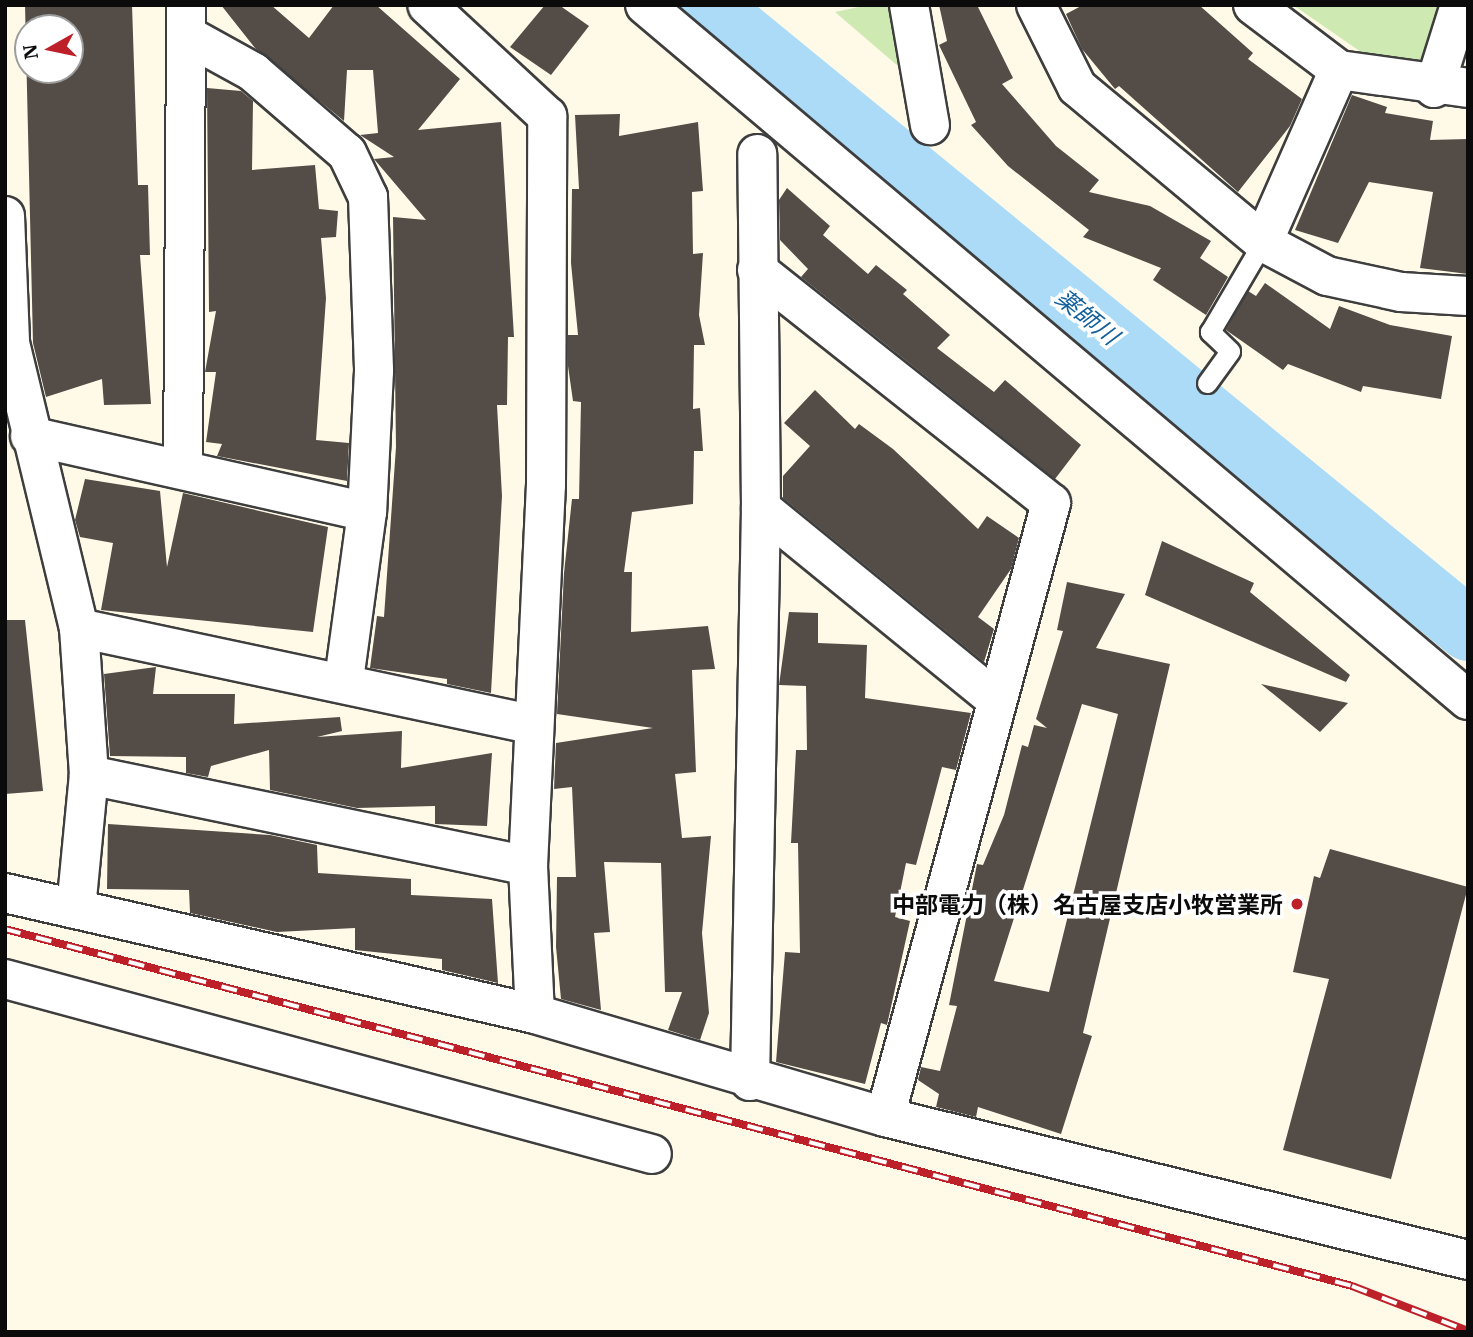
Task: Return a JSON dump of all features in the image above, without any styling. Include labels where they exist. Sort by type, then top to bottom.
[{"type":"street","points":[[427,5],[547,116],[546,485],[530,724],[528,866],[535,1014]]},
{"type":"street","points":[[645,5],[1468,700]]},
{"type":"street","points":[[909,5],[930,125]]},
{"type":"street","points":[[1036,5],[1077,87],[1263,242],[1327,276],[1401,292],[1468,296]]},
{"type":"street","points":[[1253,5],[1339,70],[1451,88],[1460,5]]},
{"type":"street","points":[[186,20],[253,72],[347,153],[368,197],[376,309],[367,512],[344,680]]},
{"type":"street","points":[[183,466],[186,20]]},
{"type":"street","points":[[1263,242],[1339,70]]},
{"type":"street","points":[[750,1081],[761,508],[757,154]]},
{"type":"street","points":[[5,216],[10,343],[30,436],[79,628],[89,775],[76,909]]},
{"type":"street","points":[[757,270],[1051,503],[995,699],[885,1117]]},
{"type":"street","points":[[30,436],[183,466],[367,512]]},
{"type":"street","points":[[761,508],[995,699]]},
{"type":"street","points":[[79,628],[344,680],[530,724]]},
{"type":"street","points":[[89,775],[528,866]]},
{"type":"street","points":[[5,893],[535,1014],[750,1081],[885,1117],[1468,1260]]},
{"type":"street","points":[[5,979],[652,1154]]},
{"type":"lane","points":[[1207,383],[1230,351],[1210,332],[1263,242]]},
{"type":"green space","points":[[868,5],[909,5],[906,73],[835,12]]},
{"type":"green space","points":[[1293,5],[1439,5],[1422,64],[1361,52]]},
{"type":"building","points":[[25,5],[132,5],[138,185],[148,185],[150,255],[140,255],[151,404],[104,405],[102,379],[46,397],[33,343],[27,84],[84,84],[84,14],[25,14]]},
{"type":"building","points":[[221,5],[271,5],[309,38],[334,5],[376,5],[460,79],[418,130],[501,122],[514,337],[508,337],[507,405],[497,405],[502,496],[491,693],[447,684],[447,679],[370,668],[377,616],[384,617],[396,447],[393,217],[426,220],[374,159],[394,157],[360,135],[378,133],[373,70],[347,70],[344,121],[255,48]]},
{"type":"building","points":[[545,5],[559,5],[589,26],[551,75],[510,47]]},
{"type":"building","points":[[939,5],[977,5],[1013,78],[1002,84],[1056,146],[1099,180],[1089,192],[1150,206],[1211,241],[1200,258],[1228,277],[1206,315],[1153,280],[1161,268],[1083,237],[1089,230],[1008,166],[971,125],[976,122],[939,45],[947,41]]},
{"type":"building","points":[[1083,5],[1199,5],[1253,53],[1248,59],[1302,99],[1290,126],[1238,192],[1119,86],[1115,89],[1082,49],[1066,14]]},
{"type":"building","points":[[207,88],[241,91],[253,101],[252,170],[315,165],[319,209],[338,211],[336,237],[321,238],[326,298],[316,440],[349,443],[347,481],[217,456],[222,444],[206,442],[216,372],[205,372],[216,311],[209,312]]},
{"type":"building","points":[[1352,95],[1387,107],[1385,113],[1433,121],[1430,140],[1468,139],[1468,274],[1420,268],[1433,192],[1369,182],[1338,243],[1295,230]]},
{"type":"building","points":[[620,114],[619,136],[698,122],[703,191],[692,192],[693,254],[703,253],[699,315],[705,345],[694,345],[693,409],[700,408],[703,451],[694,451],[693,504],[632,512],[624,572],[632,572],[631,632],[708,626],[715,669],[692,670],[696,772],[675,774],[682,838],[711,836],[702,933],[709,1013],[700,1040],[668,1030],[682,992],[665,992],[661,863],[604,862],[610,932],[594,933],[601,1010],[561,999],[556,947],[557,877],[576,877],[572,787],[554,789],[556,743],[653,728],[557,714],[564,573],[572,499],[579,499],[581,402],[573,401],[568,366],[568,335],[578,335],[571,263],[572,189],[579,189],[575,115]]},
{"type":"building","points":[[787,188],[830,226],[823,235],[868,274],[876,265],[907,290],[903,294],[950,335],[937,348],[994,392],[1005,380],[1081,445],[1055,479],[801,277],[808,269],[780,240],[779,200]]},
{"type":"building","points":[[1265,283],[1330,329],[1339,306],[1390,325],[1452,336],[1441,399],[1363,386],[1361,392],[1288,364],[1283,370],[1226,330],[1248,291],[1256,296]]},
{"type":"building","points":[[815,390],[855,429],[859,424],[893,449],[978,529],[987,516],[1019,538],[1011,569],[978,617],[994,629],[984,662],[783,498],[783,476],[810,446],[784,423]]},
{"type":"building","points":[[85,479],[160,491],[167,567],[183,493],[328,527],[313,632],[101,610],[113,543],[80,537],[75,520]]},
{"type":"building","points":[[1162,541],[1254,583],[1250,592],[1350,675],[1346,682],[1145,595]]},
{"type":"building","points":[[1067,582],[1125,594],[1096,648],[1170,664],[1083,1033],[1092,1036],[1061,1134],[978,1107],[976,1117],[936,1107],[939,1094],[918,1080],[921,1067],[940,1071],[957,1006],[949,1005],[977,864],[983,865],[1004,815],[1022,745],[1028,747],[1034,725],[1047,728],[1036,719],[1063,631],[1057,630]],"holes":[[[1082,704],[1118,714],[1049,992],[994,981]]]},
{"type":"building","points":[[789,612],[818,613],[818,643],[867,645],[865,698],[971,713],[956,770],[942,767],[916,865],[906,863],[895,917],[910,921],[887,1025],[881,1023],[865,1084],[776,1062],[785,952],[800,953],[798,843],[791,843],[796,750],[807,750],[806,686],[779,685]]},
{"type":"building","points":[[5,620],[25,620],[43,791],[5,794]]},
{"type":"building","points":[[156,667],[153,694],[235,694],[234,724],[340,717],[342,731],[317,737],[402,731],[401,768],[492,753],[487,826],[435,824],[435,806],[357,808],[270,790],[269,750],[211,766],[208,777],[186,773],[186,757],[110,756],[104,674]]},
{"type":"building","points":[[1261,684],[1348,703],[1320,732]]},
{"type":"building","points":[[108,824],[270,835],[317,845],[318,873],[411,879],[411,895],[492,899],[498,983],[442,970],[442,959],[355,950],[355,928],[277,932],[190,913],[189,890],[107,889]]},
{"type":"building","points":[[1330,849],[1468,887],[1391,1179],[1283,1150],[1329,979],[1293,972],[1314,876],[1320,878]]},
{"type":"waterway","name":"薬師川","points":[[706,5],[1468,629]]},
{"type":"railway","points":[[5,929],[1352,1286],[1468,1331]]},
{"type":"place","name":"中部電力（株）名古屋支店小牧営業所","points":[[1297,904]]}]
